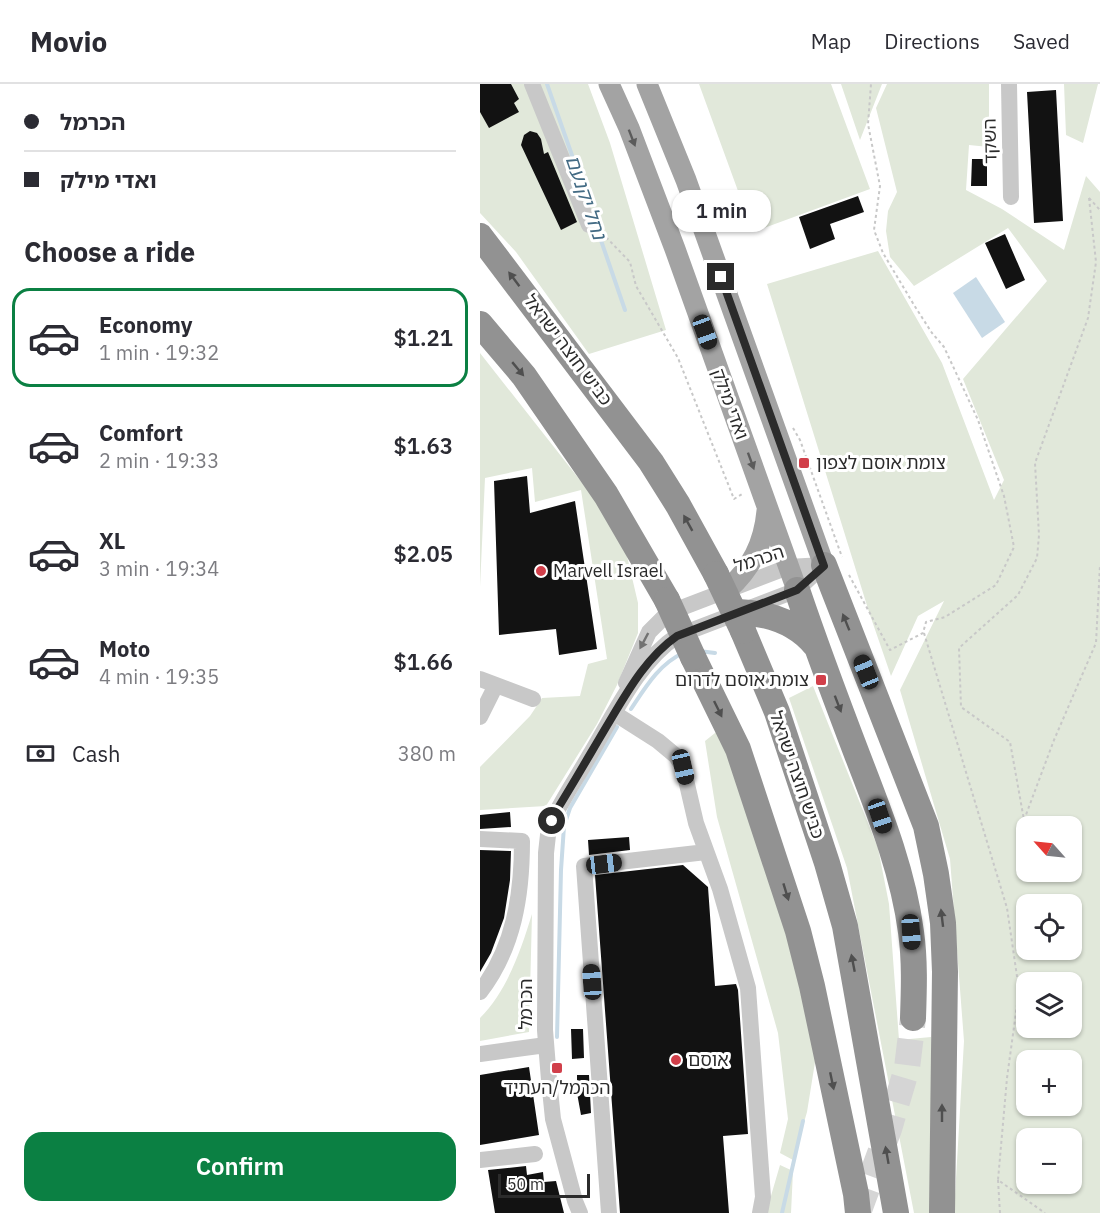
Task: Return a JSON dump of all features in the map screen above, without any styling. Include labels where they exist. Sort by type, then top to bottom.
[{"type":"highway","name":"כביש חוצה ישראל","points":[[480,236],[651,462],[678,505],[741,622],[777,712],[827,863],[845,926],[896,1213]]},
{"type":"highway","points":[[480,324],[524,376],[606,495],[667,600],[738,750],[798,931],[817,1008],[858,1213]]},
{"type":"highway","points":[[836,569],[926,826],[936,874],[943,923],[945,972],[942,1213]]},
{"type":"highway","points":[[793,578],[880,816],[904,892],[911,932],[914,976],[913,1018]]},
{"type":"highway","points":[[741,622],[761,614],[792,625],[810,639],[817,648]]},
{"type":"main road","name":"ואדי מילק","points":[[609,84],[629,128],[675,249],[758,503],[793,578]]},
{"type":"main road","name":"ואדי מילק","points":[[647,84],[836,569]]},
{"type":"main road","points":[[721,582],[748,569],[756,555],[766,523],[758,503]]},
{"type":"street","points":[[532,84],[589,225]]},
{"type":"street","name":"השקד","points":[[1009,84],[1011,197]]},
{"type":"street","name":"הכרמל","points":[[614,713],[642,644],[658,621],[721,582],[793,578],[836,569]]},
{"type":"street","name":"הכרמל","points":[[576,1209],[553,1119],[546,1045],[545,888],[548,835],[558,808],[614,713],[646,665],[669,641],[687,632],[741,622],[793,578],[836,569]]},
{"type":"street","points":[[480,679],[533,699]]},
{"type":"street","points":[[480,717],[496,685]]},
{"type":"street","points":[[614,713],[658,741],[676,756],[683,767],[696,823],[720,889],[748,988],[763,1197],[760,1213]]},
{"type":"street","points":[[480,839],[522,841],[522,876],[517,912],[506,949],[490,979],[480,992]]},
{"type":"street","points":[[609,1213],[584,866],[706,852]]},
{"type":"street","points":[[480,1054],[546,1045]]},
{"type":"street","points":[[480,1160],[535,1154]]},
{"type":"path","points":[[871,84],[868,124],[880,186],[874,230],[883,253],[932,333],[944,347],[978,420],[1004,496],[1014,547],[996,585],[945,617],[926,622],[923,633],[1007,908],[1019,990],[1007,1078],[998,1180],[1000,1213]]},
{"type":"path","points":[[1023,816],[1010,742],[961,708],[959,648],[1018,596],[1037,558],[1039,536],[1035,463],[1088,318],[1096,262],[1089,198],[1100,210]]},
{"type":"path","points":[[589,225],[617,247],[630,262],[636,286],[678,358],[734,499],[746,492],[758,503]]},
{"type":"path","points":[[1026,816],[1054,740],[1095,643],[1100,565]]},
{"type":"path","points":[[836,569],[890,650],[923,633]]},
{"type":"path","points":[[998,1180],[1045,1213]]},
{"type":"shaded area","points":[[480,84],[588,84],[610,143],[666,330],[589,354],[516,252],[480,213]]},
{"type":"shaded area","points":[[699,84],[831,84],[870,189],[753,232]]},
{"type":"shaded area","points":[[841,84],[882,84],[860,140]]},
{"type":"shaded area","points":[[887,84],[989,84],[989,147],[969,145],[966,190],[1002,209],[1064,250],[1086,176],[1100,192],[1100,1213],[954,1213],[964,1041],[950,859],[900,690],[944,601],[918,616],[891,676],[767,284],[878,251],[942,363],[994,500],[1004,480],[963,379],[1047,281],[1008,228],[914,286],[890,257],[886,231],[888,211],[897,192],[876,108]]},
{"type":"shaded area","points":[[1064,84],[1098,84],[1083,143],[1066,135]]},
{"type":"shaded area","points":[[480,353],[594,498],[627,556],[638,603],[638,633],[617,685],[597,724],[546,806],[480,810],[480,767],[530,716],[542,698],[580,696],[588,664],[607,659],[581,490],[535,502],[532,468],[485,478],[480,587]]},
{"type":"shaded area","points":[[813,686],[878,848],[889,904],[899,1040],[931,1037],[934,1213],[914,1213],[847,868],[789,698]]},
{"type":"shaded area","points":[[720,729],[795,959],[816,1056],[807,1112],[793,1160],[780,1153],[788,1119],[778,1033],[717,817],[705,741]]},
{"type":"shaded area","points":[[532,914],[529,1032],[480,1041],[480,1018],[505,983],[518,956]]},
{"type":"shaded area","points":[[780,1165],[793,1171],[791,1213],[766,1213]]},
{"type":"water","points":[[976,277],[1005,322],[982,338],[953,293]]},
{"type":"building","points":[[480,84],[511,84],[519,99],[514,103],[519,112],[489,128],[480,112]]},
{"type":"building","points":[[1056,90],[1063,221],[1034,223],[1027,92]]},
{"type":"building","points":[[530,131],[537,133],[541,139],[544,154],[548,152],[577,222],[561,230],[521,145],[524,135]]},
{"type":"building","points":[[972,159],[987,159],[987,186],[971,186]]},
{"type":"building","points":[[858,196],[864,212],[830,224],[835,239],[810,249],[799,217]]},
{"type":"building","points":[[1005,234],[1025,280],[1006,289],[985,243]]},
{"type":"building","name":"Marvell Israel","points":[[527,476],[530,513],[575,501],[597,649],[559,655],[556,629],[499,635],[494,481]]},
{"type":"building","points":[[510,812],[511,827],[480,829],[480,815]]},
{"type":"building","points":[[629,837],[630,850],[589,855],[588,840]]},
{"type":"building","points":[[480,850],[511,851],[510,880],[504,918],[491,953],[480,972]]},
{"type":"building","name":"אוסם","points":[[683,865],[708,887],[715,986],[736,984],[738,990],[748,1134],[723,1136],[729,1213],[620,1213],[595,875]]},
{"type":"building","points":[[571,1029],[583,1029],[584,1058],[572,1059]]},
{"type":"building","points":[[529,1067],[539,1135],[480,1145],[480,1075]]},
{"type":"building","points":[[577,1075],[589,1075],[591,1113],[581,1115]]},
{"type":"building","points":[[526,1166],[527,1175],[543,1172],[544,1182],[556,1181],[564,1213],[495,1213],[488,1170]]},
{"type":"waterway","name":"נחל יקנעם","points":[[547,84],[587,198]]},
{"type":"waterway","name":"נחל יקנעם","points":[[595,223],[625,310]]},
{"type":"waterway","points":[[699,651],[715,653]]},
{"type":"waterway","points":[[631,709],[660,670],[683,653]]},
{"type":"waterway","points":[[557,1037],[564,826],[570,808],[617,727]]},
{"type":"waterway","name":"נחל יקנעם","points":[[782,1213],[803,1121]]},
{"type":"tunnel","points":[[858,1213],[889,1129],[907,1068],[913,1018]]},
{"type":"place","name":"צומת אוסם לצפון","points":[[804,463]]},
{"type":"place","name":"Marvell Israel","points":[[541,571]]},
{"type":"place","name":"צומת אוסם לדרום","points":[[821,680]]},
{"type":"place","name":"אוסם","points":[[676,1060]]},
{"type":"place","name":"הכרמל/העתיד","points":[[557,1068]]},
{"type":"route","points":[[552,821],[614,713],[646,665],[669,641],[797,590],[824,566],[721,277]]}]
